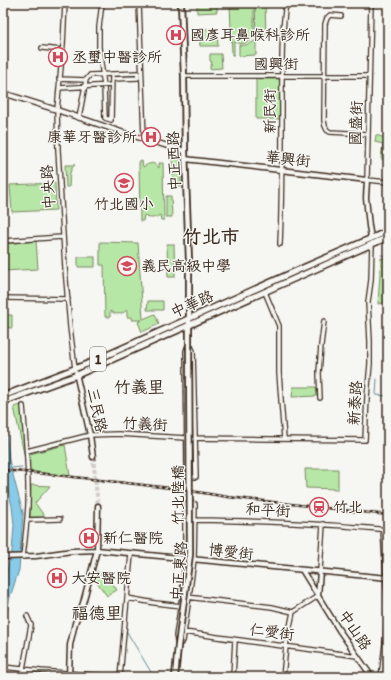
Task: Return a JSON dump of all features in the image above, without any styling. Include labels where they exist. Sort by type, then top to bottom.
[{"type":"main road","name":"中正西路","points":[[181,3],[190,322]]},
{"type":"main road","name":"中華路","points":[[4,399],[265,292],[372,241],[388,231]]},
{"type":"main road","name":"中華路","points":[[4,399],[77,375],[305,266],[372,241],[388,237]]},
{"type":"main road","points":[[189,342],[190,322]]},
{"type":"main road","name":"竹北陸橋","points":[[178,646],[190,554],[189,342]]},
{"type":"main road","name":"中正東路","points":[[174,677],[178,646]]},
{"type":"street","name":"中央路","points":[[65,3],[57,110],[62,237],[75,369]]},
{"type":"street","points":[[102,3],[99,27],[99,47],[103,74],[105,118],[108,119]]},
{"type":"street","points":[[139,3],[144,138]]},
{"type":"street","name":"新民街","points":[[280,244],[282,206],[282,76],[286,3]]},
{"type":"street","name":"國盛街","points":[[371,3],[366,198],[372,241]]},
{"type":"street","points":[[341,16],[330,15],[325,24],[325,126],[330,132],[367,134]]},
{"type":"street","points":[[42,48],[62,50]]},
{"type":"street","points":[[79,118],[84,86],[90,75],[138,73],[138,78],[112,79]]},
{"type":"street","points":[[106,127],[108,119],[111,120],[112,74]]},
{"type":"street","name":"國興街","points":[[184,76],[369,76]]},
{"type":"street","points":[[59,79],[86,80]]},
{"type":"street","points":[[59,88],[112,85]]},
{"type":"street","points":[[3,93],[185,151]]},
{"type":"street","name":"華興街","points":[[185,159],[388,182]]},
{"type":"street","points":[[3,241],[62,237]]},
{"type":"street","name":"新泰路","points":[[194,438],[365,440],[370,364],[368,302],[371,280],[372,241]]},
{"type":"street","points":[[265,292],[279,326],[279,373],[284,440]]},
{"type":"street","points":[[3,298],[68,299]]},
{"type":"street","points":[[320,398],[320,345],[324,320]]},
{"type":"street","points":[[189,342],[194,351],[194,438],[196,477],[187,476],[186,351],[189,342]]},
{"type":"street","name":"三民路","points":[[75,369],[94,457]]},
{"type":"street","points":[[23,406],[27,451],[28,502],[23,557]]},
{"type":"street","name":"竹義街","points":[[27,451],[90,436],[118,434],[194,438]]},
{"type":"street","name":"中正東路","points":[[185,503],[195,504],[194,560],[183,641],[178,646],[176,636],[182,596],[185,559],[185,503]]},
{"type":"street","points":[[69,675],[70,645],[75,623],[83,603],[97,550],[98,506]]},
{"type":"street","points":[[27,520],[60,519]]},
{"type":"street","name":"和平街","points":[[195,520],[323,524],[386,530]]},
{"type":"street","points":[[282,677],[286,646],[293,612],[318,596],[323,524]]},
{"type":"street","points":[[381,677],[388,607],[386,530]]},
{"type":"street","name":"博愛街","points":[[4,557],[23,557],[72,551],[97,550],[387,578]]},
{"type":"street","points":[[120,677],[131,554]]},
{"type":"street","name":"中山路","points":[[302,570],[339,630],[372,677]]},
{"type":"street","points":[[182,596],[272,607],[293,612]]},
{"type":"street","points":[[127,598],[155,603],[188,606]]},
{"type":"street","points":[[23,677],[23,669],[31,625],[27,616]]},
{"type":"street","name":"仁愛街","points":[[184,632],[357,656]]},
{"type":"street","points":[[233,677],[235,640]]},
{"type":"street","points":[[3,667],[69,675],[115,677]]},
{"type":"green space","points":[[197,3],[217,3],[217,12],[197,13]]},
{"type":"green space","points":[[230,3],[254,3],[254,37],[245,43],[234,42],[234,55],[232,55]]},
{"type":"green space","points":[[255,3],[265,3],[266,35],[256,35]]},
{"type":"green space","points":[[199,29],[217,29],[218,46],[200,46]]},
{"type":"green space","points":[[256,40],[256,55],[239,56],[239,45],[248,44]]},
{"type":"green space","points":[[210,54],[221,54],[222,68],[210,69],[212,62],[210,61]]},
{"type":"green space","points":[[256,79],[280,79],[280,119],[256,119]]},
{"type":"green space","points":[[388,123],[388,160],[381,159],[383,144],[375,142],[376,135],[385,138]]},
{"type":"green space","points":[[172,158],[180,158],[181,187],[173,187]]},
{"type":"green space","points":[[139,161],[142,161],[143,167],[151,163],[155,164],[159,168],[159,163],[163,163],[164,220],[161,220],[160,215],[152,218],[144,215],[143,221],[140,221]]},
{"type":"green space","points":[[65,165],[75,165],[70,172],[69,187],[66,187]]},
{"type":"green space","points":[[55,183],[56,210],[12,212],[10,185]]},
{"type":"green space","points":[[166,196],[171,196],[172,217],[166,217]]},
{"type":"green space","points":[[36,241],[38,269],[3,271],[3,244]]},
{"type":"green space","points":[[100,242],[138,243],[143,319],[155,314],[159,324],[142,332],[138,322],[142,320],[132,320],[132,317],[127,317],[127,310],[118,314],[110,311],[110,317],[105,317],[104,265],[100,265]]},
{"type":"green space","points":[[167,244],[174,244],[175,277],[168,277]]},
{"type":"green space","points":[[78,257],[95,257],[95,267],[78,267]]},
{"type":"green space","points":[[381,258],[388,259],[388,302],[378,304]]},
{"type":"green space","points":[[148,301],[163,301],[163,310],[147,310]]},
{"type":"green space","points":[[3,315],[12,315],[12,328],[3,327]]},
{"type":"green space","points":[[293,387],[316,387],[317,396],[292,397]]},
{"type":"green space","points":[[21,405],[26,463],[14,407]]},
{"type":"green space","points":[[65,445],[70,476],[29,471],[27,456]]},
{"type":"green space","points":[[305,469],[338,469],[338,489],[306,488]]},
{"type":"green space","points":[[31,485],[50,486],[35,503],[45,517],[30,517]]},
{"type":"green space","points":[[97,571],[108,577],[117,590],[107,596],[94,578]]},
{"type":"water","points":[[3,419],[6,431],[9,460],[23,513],[19,570],[7,611],[3,619],[3,586],[12,551],[14,525],[12,506],[3,472]]},
{"type":"waterway","points":[[381,255],[388,256]]},
{"type":"waterway","points":[[377,379],[376,395],[388,396]]},
{"type":"waterway","points":[[10,468],[22,467]]},
{"type":"waterway","points":[[127,632],[154,677]]},
{"type":"tunnel","points":[[93,457],[98,506]]},
{"type":"railway","points":[[3,470],[179,489],[228,497],[388,515]]},
{"type":"place","name":"國彥耳鼻喉科診所","points":[[176,35]]},
{"type":"place","name":"丞璽中醫診所","points":[[58,57]]},
{"type":"place","name":"康華牙醫診所","points":[[151,137]]},
{"type":"place","name":"竹北國小","points":[[124,183]]},
{"type":"place","name":"義民高級中學","points":[[127,266]]},
{"type":"place","name":"竹北","points":[[319,507]]},
{"type":"place","name":"新仁醫院","points":[[89,538]]},
{"type":"place","name":"大安醫院","points":[[57,578]]},
{"type":"district","name":"竹北市","points":[[211,236]]},
{"type":"district","name":"竹義里","points":[[139,387]]},
{"type":"district","name":"福德里","points":[[97,613]]}]
